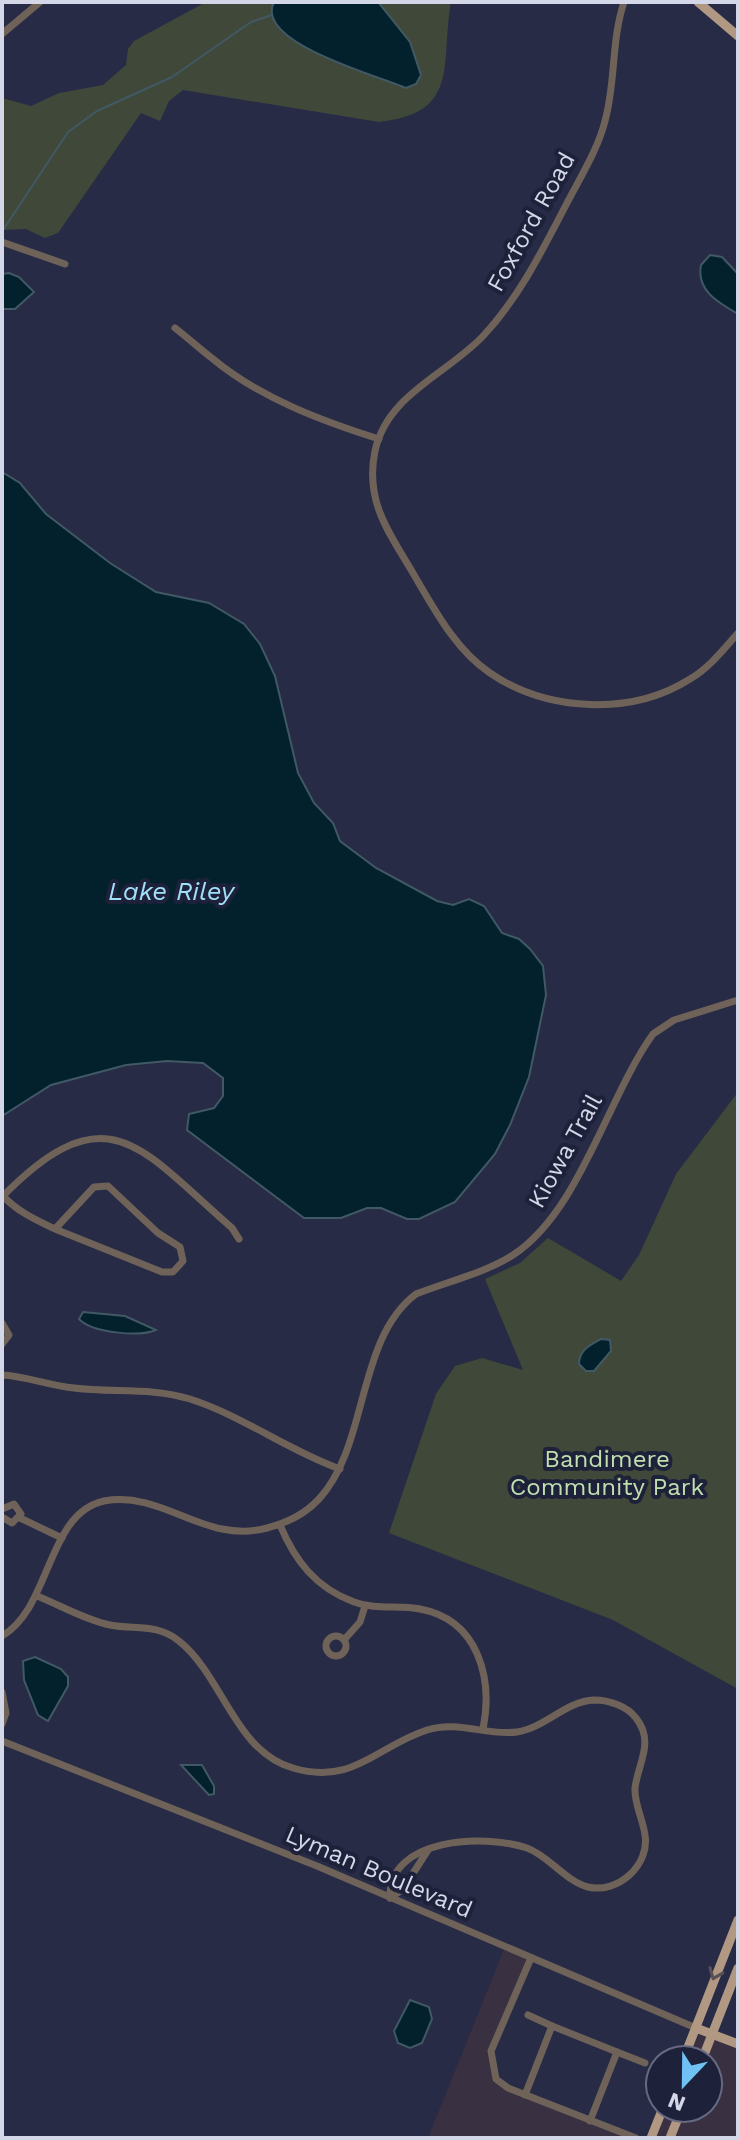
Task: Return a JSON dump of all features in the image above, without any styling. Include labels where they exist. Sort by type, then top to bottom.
[{"type":"main road","points":[[698,2],[738,36]]},
{"type":"main road","points":[[690,2044],[738,1920]]},
{"type":"main road","points":[[708,2044],[738,1968]]},
{"type":"main road","name":"Lyman Boulevard","points":[[696,2028],[738,2044]]},
{"type":"street","points":[[2,34],[40,2]]},
{"type":"street","name":"Foxford Road","points":[[624,2],[614,39],[605,121],[590,159],[527,278],[483,337],[413,391],[392,413],[379,439],[372,481],[383,527],[437,613],[465,650],[488,672],[515,688],[597,706],[626,703],[689,680],[714,661],[738,633]]},
{"type":"street","points":[[2,242],[65,264]]},
{"type":"street","points":[[175,328],[213,360],[270,396],[346,429],[379,439]]},
{"type":"street","name":"Kiowa Trail","points":[[280,1525],[318,1500],[340,1469],[381,1345],[403,1303],[416,1294],[509,1257],[541,1233],[653,1034],[674,1020],[738,1000]]},
{"type":"street","points":[[55,1229],[94,1187],[103,1185],[111,1188],[158,1233],[180,1247],[183,1261],[173,1272],[162,1272],[55,1229],[24,1214],[3,1197],[31,1168],[81,1141],[104,1137],[123,1139],[157,1162],[232,1228],[239,1239]]},
{"type":"street","points":[[2,1323],[9,1335],[2,1344]]},
{"type":"street","points":[[2,1375],[76,1389],[139,1389],[189,1399],[252,1425],[310,1459],[340,1469]]},
{"type":"street","points":[[2,1636],[19,1624],[37,1596],[62,1538],[79,1512],[104,1501],[153,1505],[199,1525],[239,1534],[280,1525],[308,1573],[338,1595],[365,1606],[424,1610],[458,1628],[474,1647],[485,1675],[488,1697],[483,1729]]},
{"type":"street","points":[[2,1509],[14,1504],[21,1511],[20,1518],[12,1523],[2,1517]]},
{"type":"street","points":[[20,1518],[62,1538]]},
{"type":"street","points":[[37,1596],[110,1625],[154,1628],[167,1633],[210,1676],[254,1745],[273,1761],[292,1768],[334,1772],[359,1767],[430,1729],[450,1726],[502,1732],[542,1726],[580,1702],[592,1700],[608,1701],[636,1718],[645,1736],[645,1753],[635,1788],[646,1849],[634,1871],[623,1882],[606,1887],[588,1887],[530,1849],[490,1839],[428,1850],[403,1861],[389,1884],[390,1898]]},
{"type":"street","points":[[344,1640],[360,1622],[365,1606]]},
{"type":"street","points":[[2,1692],[6,1713],[2,1724]]},
{"type":"street","name":"Lyman Boulevard","points":[[2,1741],[390,1898],[696,2028]]},
{"type":"street","points":[[390,1898],[403,1889],[428,1850]]},
{"type":"street","points":[[531,1958],[490,2058],[492,2071],[502,2086],[636,2138]]},
{"type":"street","points":[[528,2015],[644,2063]]},
{"type":"street","points":[[525,2095],[552,2026]]},
{"type":"street","points":[[590,2121],[617,2052]]},
{"type":"shaded area","points":[[505,1947],[738,2044],[738,2138],[651,2138],[657,2124],[724,2124],[724,2044],[689,2044],[695,2028],[531,1959],[490,2058],[502,2086],[636,2138],[428,2138]]},
{"type":"green space","points":[[206,2],[451,2],[442,82],[435,97],[423,108],[405,117],[379,122],[183,90],[169,101],[160,121],[141,113],[58,233],[45,238],[26,229],[2,230],[2,98],[31,106],[59,93],[103,85],[126,65],[128,49],[134,41]]},
{"type":"green space","name":"Bandimere Community Park","points":[[738,1092],[738,1689],[613,1620],[389,1533],[436,1394],[455,1366],[482,1358],[523,1370],[485,1279],[520,1263],[548,1238],[621,1281],[639,1255],[676,1174]]},
{"type":"water","points":[[274,2],[378,2],[410,42],[421,75],[416,84],[406,88],[323,56],[282,31],[273,17]]},
{"type":"water","points":[[710,255],[722,257],[738,274],[738,314],[710,295],[702,282],[701,265]]},
{"type":"water","points":[[2,274],[19,277],[34,292],[15,309],[2,309]]},
{"type":"water","name":"Lake Riley","points":[[2,472],[20,483],[46,514],[110,563],[156,592],[209,603],[244,624],[260,644],[275,676],[298,773],[314,803],[333,823],[340,841],[376,868],[437,901],[453,905],[469,899],[484,906],[502,933],[519,939],[543,966],[546,995],[529,1077],[495,1154],[455,1202],[419,1219],[407,1219],[381,1208],[367,1208],[341,1218],[304,1218],[187,1130],[189,1114],[214,1108],[223,1096],[223,1078],[203,1063],[167,1061],[126,1065],[51,1085],[2,1116]]},
{"type":"water","points":[[83,1312],[125,1316],[156,1330],[139,1333],[94,1328],[79,1319]]},
{"type":"water","points":[[601,1339],[610,1340],[611,1351],[594,1371],[586,1371],[579,1364],[581,1355]]},
{"type":"water","points":[[35,1657],[61,1669],[68,1677],[68,1686],[48,1721],[38,1715],[24,1680],[23,1661]]},
{"type":"water","points":[[181,1765],[202,1765],[214,1786],[214,1794],[209,1795]]},
{"type":"water","points":[[410,2000],[429,2007],[432,2019],[422,2043],[410,2048],[398,2043],[394,2031]]},
{"type":"waterway","points":[[3,230],[68,132],[97,111],[172,77],[251,22],[272,15]]}]
